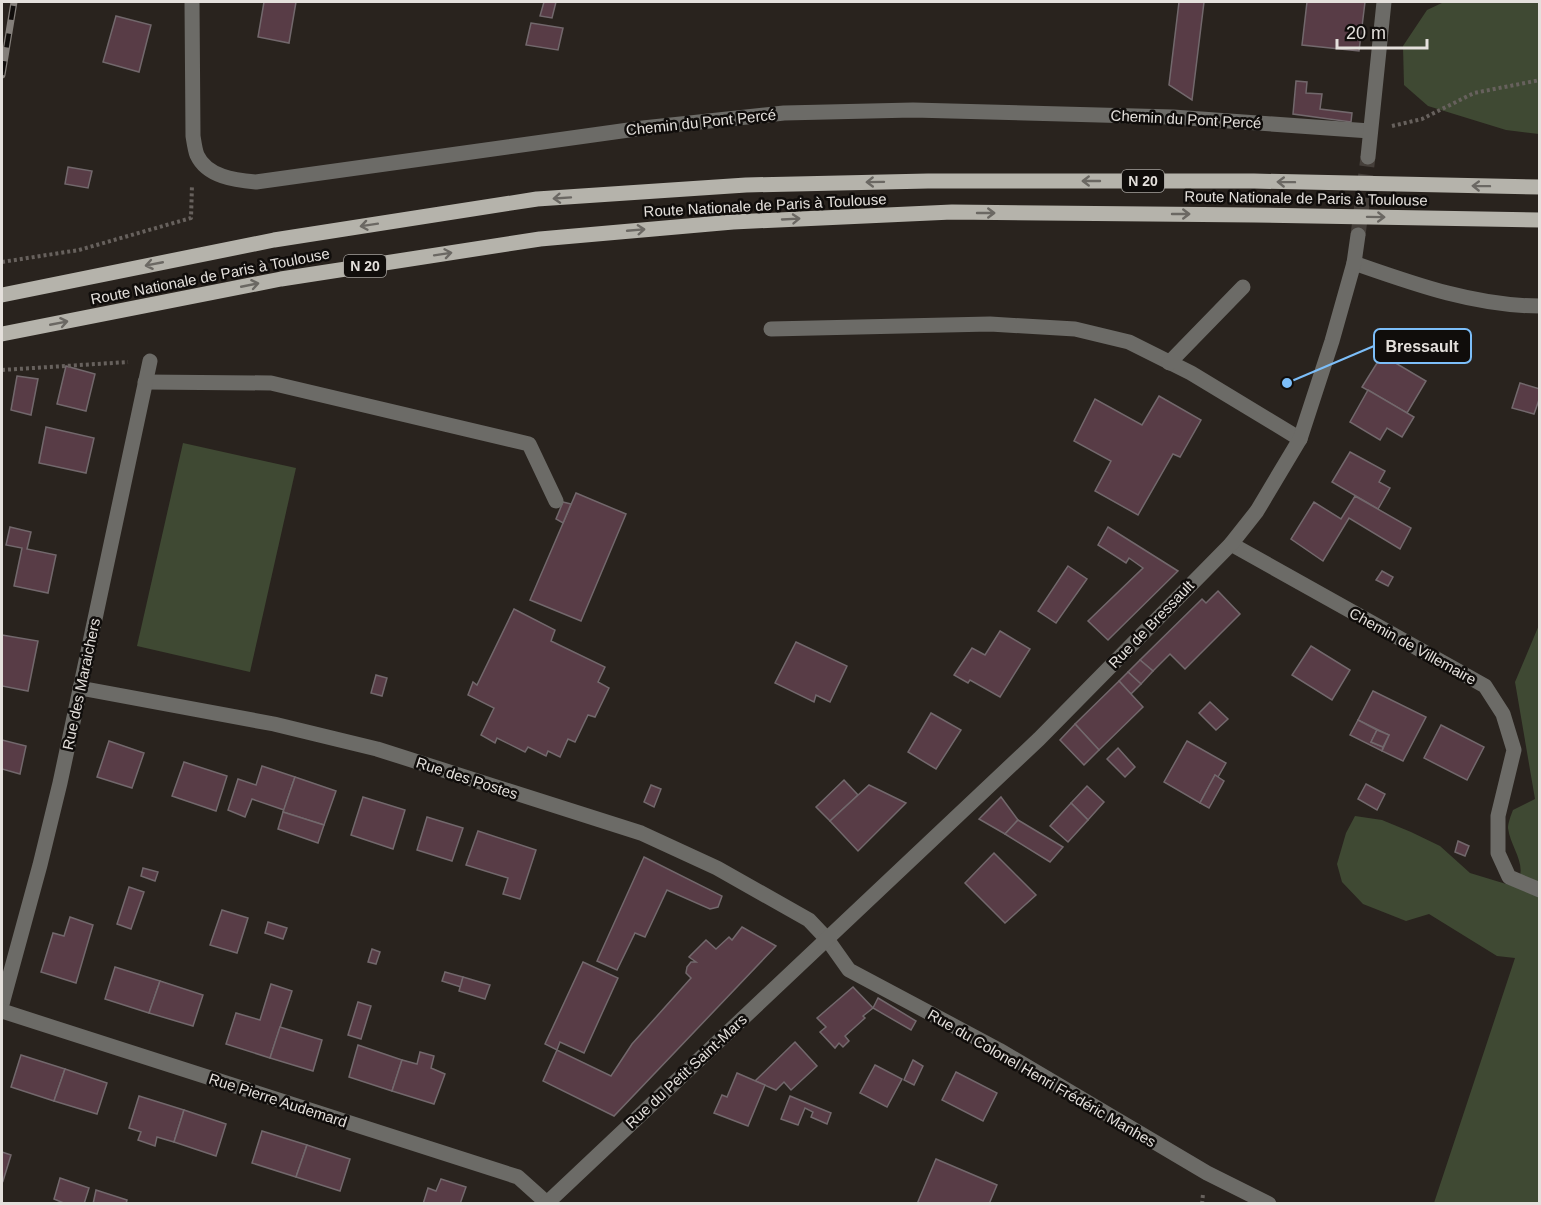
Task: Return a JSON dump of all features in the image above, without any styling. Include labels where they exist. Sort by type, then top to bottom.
[{"type":"main road","name":"Route Nationale de Paris à Toulouse","points":[[2,295],[274,240],[537,199],[746,185],[928,181],[1254,181],[1539,187]]},
{"type":"main road","name":"Route Nationale de Paris à Toulouse","points":[[2,334],[281,279],[529,241],[733,222],[952,212],[1539,220]]},
{"type":"street","name":"Chemin du Pont Percé","points":[[192,2],[193,136],[198,156],[213,172],[233,180],[256,182],[643,128],[784,113],[913,110],[1173,117],[1370,131]]},
{"type":"street","points":[[1368,157],[1384,2]]},
{"type":"street","name":"Rue de Bressault","points":[[827,939],[1039,739],[1231,544],[1257,511],[1300,440],[1332,341],[1354,263],[1358,235]]},
{"type":"street","points":[[1354,263],[1452,295],[1524,306],[1539,306]]},
{"type":"street","points":[[1169,363],[1243,287]]},
{"type":"street","points":[[771,329],[990,324],[1075,329],[1129,342],[1201,379],[1300,440]]},
{"type":"street","name":"Rue des Maraichers","points":[[2,1004],[40,865],[150,361]]},
{"type":"street","points":[[145,382],[271,382],[529,444],[556,501]]},
{"type":"street","name":"Chemin de Villemaire","points":[[1231,544],[1485,686],[1503,714],[1514,750],[1498,816],[1498,853],[1509,877],[1539,890]]},
{"type":"street","name":"Rue des Postes","points":[[80,688],[274,724],[377,749],[641,833],[727,874],[809,920],[827,939]]},
{"type":"street","name":"Rue du Petit Saint-Mars","points":[[546,1203],[827,939]]},
{"type":"street","name":"Rue du Colonel Henri Frédéric Manhes","points":[[827,939],[849,970],[999,1050],[1207,1173],[1269,1203]]},
{"type":"street","name":"Rue Pierre Audemard","points":[[2,1011],[518,1177],[546,1203]]},
{"type":"path","points":[[1370,131],[1422,119],[1474,93],[1539,80]]},
{"type":"path","points":[[2,262],[79,250],[191,218],[192,183]]},
{"type":"path","points":[[2,370],[150,361]]},
{"type":"green space","points":[[1444,2],[1539,2],[1539,134],[1506,130],[1428,106],[1404,85],[1403,46],[1427,10]]},
{"type":"green space","points":[[183,443],[296,468],[250,672],[137,646]]},
{"type":"green space","points":[[1539,625],[1539,1203],[1434,1203],[1515,958],[1497,956],[1429,914],[1406,921],[1363,904],[1342,882],[1337,864],[1346,833],[1355,816],[1382,820],[1411,832],[1440,846],[1470,873],[1516,887],[1521,871],[1508,824],[1513,810],[1535,799],[1515,682]]},
{"type":"building","points":[[264,2],[296,2],[289,43],[258,37]]},
{"type":"building","points":[[544,2],[556,2],[552,18],[540,16]]},
{"type":"building","points":[[1179,2],[1204,2],[1192,100],[1169,85]]},
{"type":"building","points":[[1307,2],[1365,2],[1359,51],[1302,45]]},
{"type":"building","points":[[116,16],[151,25],[139,72],[103,62]]},
{"type":"building","points":[[531,23],[563,28],[558,50],[526,45]]},
{"type":"building","points":[[1296,81],[1307,82],[1306,93],[1322,94],[1320,109],[1352,113],[1351,122],[1293,114]]},
{"type":"building","points":[[68,167],[92,171],[88,188],[65,184]]},
{"type":"building","points":[[1382,355],[1426,381],[1407,413],[1362,387]]},
{"type":"building","points":[[66,366],[95,374],[86,411],[57,404]]},
{"type":"building","points":[[17,376],[38,379],[31,415],[11,410]]},
{"type":"building","points":[[1520,383],[1540,389],[1540,397],[1534,414],[1512,408]]},
{"type":"building","points":[[1368,390],[1414,417],[1402,437],[1387,428],[1380,440],[1350,422]]},
{"type":"building","points":[[1159,396],[1201,420],[1180,457],[1173,454],[1138,515],[1095,491],[1111,461],[1074,441],[1095,399],[1142,425]]},
{"type":"building","points":[[46,427],[94,438],[86,473],[39,463]]},
{"type":"building","points":[[1350,452],[1385,471],[1379,482],[1390,488],[1378,509],[1332,482]]},
{"type":"building","points":[[576,493],[626,514],[581,621],[530,600]]},
{"type":"building","points":[[1355,496],[1411,528],[1400,549],[1349,518],[1323,561],[1291,539],[1314,502],[1341,519]]},
{"type":"building","points":[[563,502],[571,504],[563,523],[556,519]]},
{"type":"building","points":[[10,527],[31,532],[27,549],[56,555],[48,593],[14,586],[22,548],[6,545]]},
{"type":"building","points":[[1108,527],[1178,571],[1108,640],[1088,621],[1143,568],[1129,558],[1126,563],[1098,545]]},
{"type":"building","points":[[1068,566],[1087,579],[1056,623],[1038,611]]},
{"type":"building","points":[[1382,571],[1393,577],[1388,586],[1376,580]]},
{"type":"building","points":[[1218,591],[1240,614],[1185,669],[1170,654],[1153,671],[1140,660],[1202,599],[1206,603]]},
{"type":"building","points":[[514,609],[555,630],[551,641],[605,667],[598,682],[609,688],[595,717],[588,715],[575,742],[568,739],[560,757],[548,751],[546,756],[528,747],[525,752],[497,738],[495,743],[481,735],[494,708],[468,695],[473,682],[477,685]]},
{"type":"building","points":[[1000,631],[1030,649],[1000,697],[970,680],[968,683],[954,675],[972,648],[985,655]]},
{"type":"building","points":[[2,635],[38,641],[28,691],[2,686]]},
{"type":"building","points":[[796,642],[847,666],[830,702],[816,695],[814,702],[775,683]]},
{"type":"building","points":[[1311,646],[1350,670],[1332,700],[1292,675]]},
{"type":"building","points":[[1140,660],[1153,671],[1141,684],[1128,672]]},
{"type":"building","points":[[1128,672],[1141,684],[1131,694],[1119,681]]},
{"type":"building","points":[[376,675],[387,678],[382,696],[371,693]]},
{"type":"building","points":[[1119,681],[1143,707],[1099,750],[1075,724]]},
{"type":"building","points":[[1373,691],[1426,717],[1403,761],[1382,751],[1389,735],[1358,720]]},
{"type":"building","points":[[1210,702],[1228,719],[1216,730],[1199,713]]},
{"type":"building","points":[[931,713],[961,730],[936,769],[908,752]]},
{"type":"building","points":[[1358,720],[1377,730],[1371,742],[1383,747],[1382,751],[1350,735]]},
{"type":"building","points":[[1075,724],[1099,750],[1084,765],[1060,740]]},
{"type":"building","points":[[1441,725],[1484,747],[1467,780],[1424,758]]},
{"type":"building","points":[[1377,730],[1389,735],[1383,747],[1371,742]]},
{"type":"building","points":[[2,740],[26,746],[20,774],[2,769]]},
{"type":"building","points":[[109,741],[144,753],[132,788],[97,777]]},
{"type":"building","points":[[1187,741],[1226,763],[1218,777],[1215,775],[1200,803],[1164,782]]},
{"type":"building","points":[[1118,748],[1135,767],[1125,777],[1107,759]]},
{"type":"building","points":[[184,762],[227,776],[216,811],[172,796]]},
{"type":"building","points":[[262,766],[295,777],[284,810],[252,799],[245,817],[228,810],[238,779],[256,785]]},
{"type":"building","points":[[1215,775],[1224,781],[1209,808],[1200,803]]},
{"type":"building","points":[[295,777],[336,791],[324,825],[283,812]]},
{"type":"building","points":[[844,780],[858,795],[830,821],[816,807]]},
{"type":"building","points":[[1366,784],[1385,794],[1377,810],[1358,799]]},
{"type":"building","points":[[651,785],[661,789],[654,807],[644,802]]},
{"type":"building","points":[[869,785],[906,803],[858,851],[830,821]]},
{"type":"building","points":[[1087,786],[1104,802],[1088,820],[1071,803]]},
{"type":"building","points":[[363,797],[405,810],[393,849],[351,835]]},
{"type":"building","points":[[1001,797],[1018,820],[1005,834],[979,819]]},
{"type":"building","points":[[1071,803],[1088,820],[1068,842],[1050,826]]},
{"type":"building","points":[[283,812],[324,825],[318,843],[278,829]]},
{"type":"building","points":[[427,817],[463,828],[452,861],[417,850]]},
{"type":"building","points":[[1018,820],[1063,847],[1050,862],[1005,834]]},
{"type":"building","points":[[478,831],[536,850],[520,899],[503,894],[508,878],[466,865]]},
{"type":"building","points":[[1458,841],[1469,846],[1465,856],[1455,852]]},
{"type":"building","points":[[994,853],[1036,895],[1005,923],[965,883]]},
{"type":"building","points":[[644,857],[722,896],[718,907],[710,909],[667,890],[645,937],[635,933],[617,970],[597,961]]},
{"type":"building","points":[[143,868],[158,872],[155,881],[141,876]]},
{"type":"building","points":[[129,887],[144,892],[131,929],[117,924]]},
{"type":"building","points":[[222,910],[248,918],[237,953],[210,945]]},
{"type":"building","points":[[70,917],[93,925],[76,983],[41,972],[53,933],[64,936]]},
{"type":"building","points":[[268,922],[287,928],[283,939],[265,933]]},
{"type":"building","points":[[742,927],[776,946],[614,1116],[543,1081],[557,1050],[611,1076],[632,1044],[691,978],[686,973],[687,967],[691,962],[696,962],[689,957],[706,940],[716,949],[729,937],[732,940]]},
{"type":"building","points":[[372,949],[380,952],[376,964],[368,962]]},
{"type":"building","points":[[583,962],[618,978],[584,1053],[560,1042],[557,1050],[545,1044]]},
{"type":"building","points":[[115,967],[160,981],[149,1013],[105,999]]},
{"type":"building","points":[[445,972],[463,977],[461,987],[442,981]]},
{"type":"building","points":[[463,977],[490,985],[485,999],[459,991]]},
{"type":"building","points":[[160,981],[203,995],[193,1026],[149,1013]]},
{"type":"building","points":[[271,984],[292,991],[270,1058],[226,1044],[236,1013],[260,1020]]},
{"type":"building","points":[[853,987],[873,1008],[845,1036],[849,1041],[843,1047],[839,1043],[835,1048],[820,1032],[826,1027],[817,1018]]},
{"type":"building","points":[[878,998],[916,1021],[911,1030],[873,1008]]},
{"type":"building","points":[[358,1002],[371,1006],[361,1039],[348,1035]]},
{"type":"building","points":[[280,1027],[322,1040],[313,1071],[270,1058]]},
{"type":"building","points":[[795,1042],[817,1066],[791,1090],[784,1082],[776,1090],[755,1081]]},
{"type":"building","points":[[358,1045],[402,1060],[392,1091],[349,1077]]},
{"type":"building","points":[[420,1052],[434,1056],[431,1068],[445,1074],[434,1104],[392,1091],[402,1060],[417,1064]]},
{"type":"building","points":[[21,1055],[65,1069],[54,1101],[11,1087]]},
{"type":"building","points":[[913,1060],[923,1066],[914,1085],[904,1080]]},
{"type":"building","points":[[875,1065],[902,1079],[887,1107],[860,1093]]},
{"type":"building","points":[[65,1069],[107,1083],[97,1114],[54,1101]]},
{"type":"building","points":[[956,1072],[997,1093],[983,1121],[942,1100]]},
{"type":"building","points":[[737,1073],[765,1085],[748,1126],[714,1113],[722,1095],[727,1097]]},
{"type":"building","points":[[139,1096],[184,1110],[174,1142],[157,1137],[155,1146],[138,1140],[141,1132],[129,1128]]},
{"type":"building","points":[[790,1096],[831,1113],[827,1124],[811,1117],[813,1112],[805,1108],[798,1125],[781,1119]]},
{"type":"building","points":[[184,1110],[226,1124],[216,1156],[174,1142]]},
{"type":"building","points":[[262,1131],[307,1145],[296,1177],[252,1163]]},
{"type":"building","points":[[307,1145],[350,1159],[340,1191],[296,1177]]},
{"type":"building","points":[[2,1152],[11,1155],[3,1181],[2,1180]]},
{"type":"building","points":[[936,1159],[997,1185],[989,1204],[917,1204]]},
{"type":"building","points":[[60,1178],[89,1188],[84,1204],[66,1204],[54,1199]]},
{"type":"building","points":[[441,1179],[466,1187],[460,1204],[423,1204],[428,1188],[436,1191]]},
{"type":"building","points":[[96,1190],[127,1200],[126,1204],[93,1204]]},
{"type":"tunnel","points":[[1358,235],[1368,157]]},
{"type":"railway","points":[[2,75],[14,2]]},
{"type":"place","name":"Bressault","points":[[1287,383]]}]
